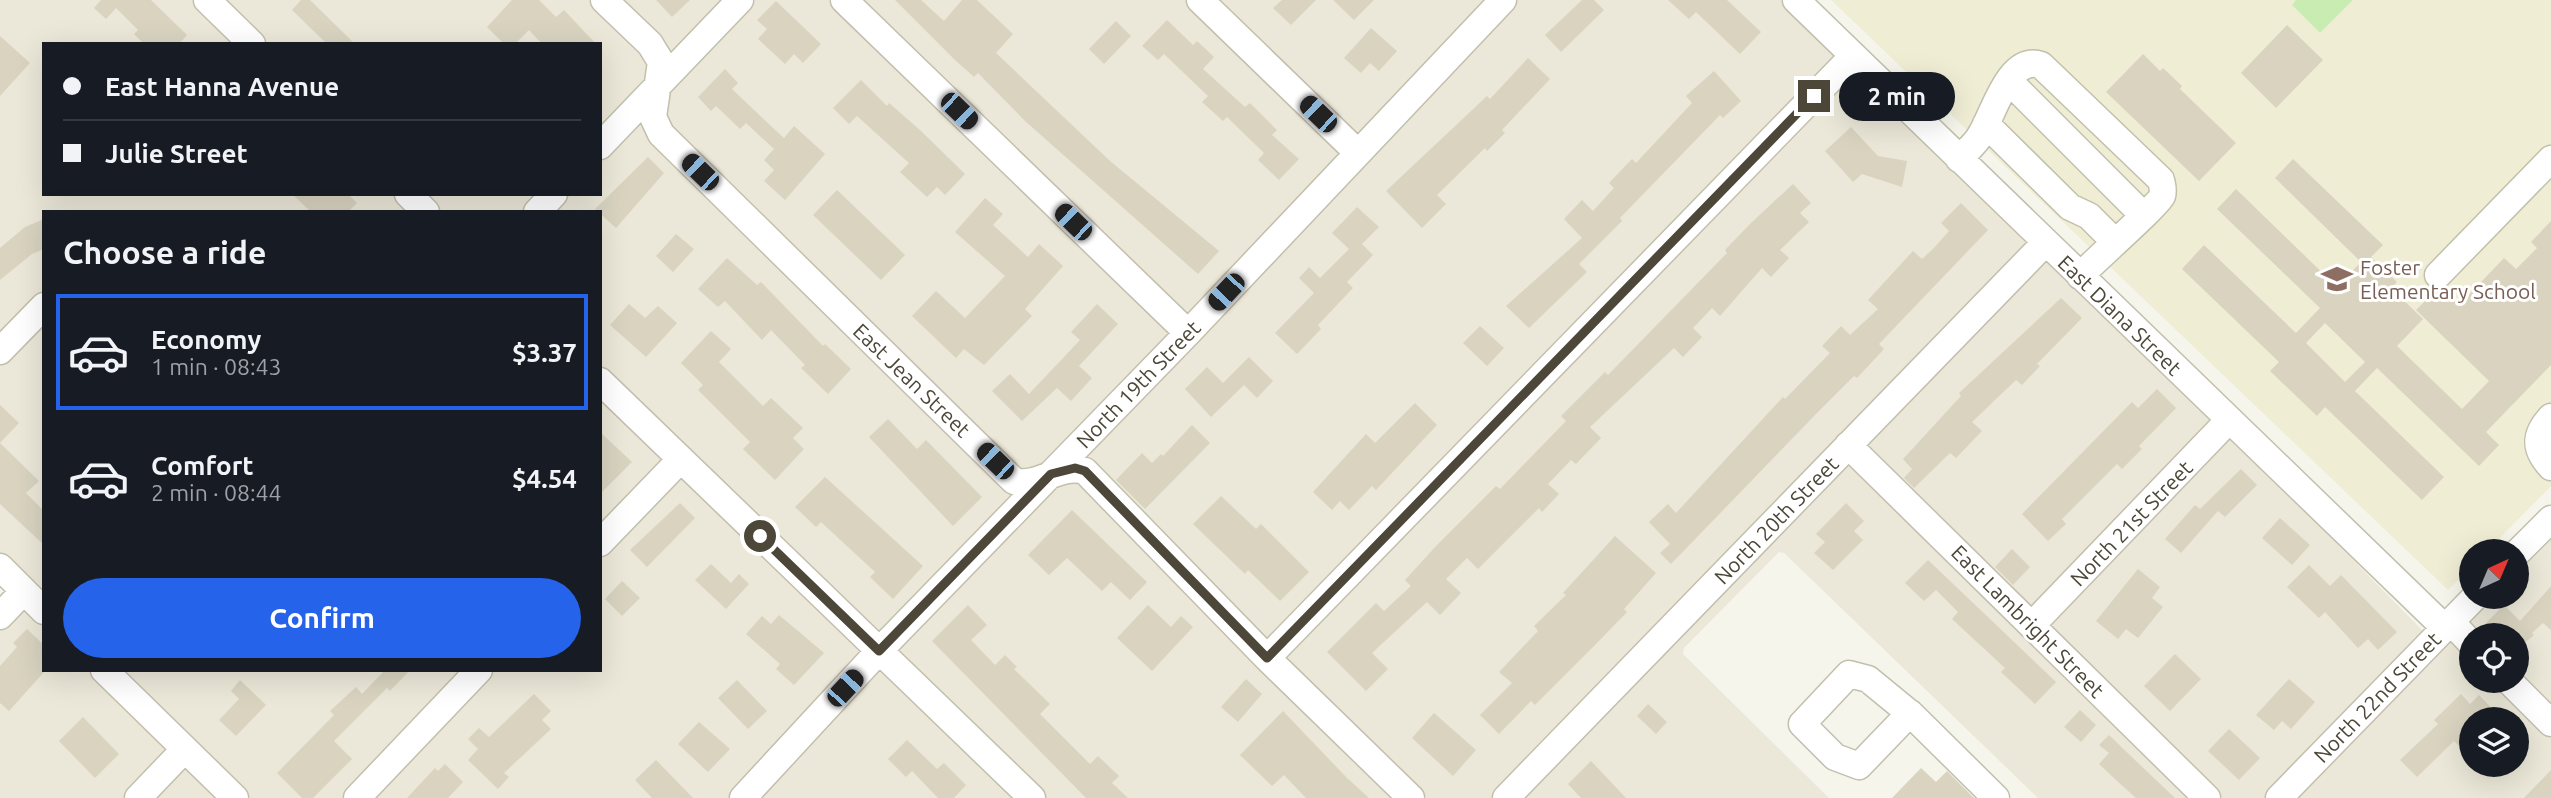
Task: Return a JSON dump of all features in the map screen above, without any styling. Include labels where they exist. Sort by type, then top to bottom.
[{"type":"street","points":[[207,0],[250,42]]},
{"type":"street","name":"East Jean Street","points":[[604,0],[650,44],[662,62],[653,117],[661,134],[1014,481],[1024,484],[1075,468],[1085,471],[1267,658],[1411,798]]},
{"type":"street","points":[[602,144],[740,0]]},
{"type":"street","points":[[844,0],[1188,332]]},
{"type":"street","points":[[1200,0],[1357,152]]},
{"type":"street","name":"North 19th Street","points":[[743,798],[879,651],[1188,332],[1503,0]]},
{"type":"street","name":"East Diana Street","points":[[1796,0],[2229,420],[2459,634]]},
{"type":"street","points":[[1267,658],[1853,56]]},
{"type":"street","points":[[1959,159],[1980,138],[2009,80],[2020,66],[2032,62],[2041,65],[2161,180],[2162,197],[2080,276]]},
{"type":"street","points":[[2009,80],[2143,215]]},
{"type":"street","points":[[1986,124],[2070,207],[2089,216],[2114,241]]},
{"type":"street","points":[[2438,275],[2551,159]]},
{"type":"street","points":[[410,196],[424,210]]},
{"type":"street","points":[[539,210],[552,196]]},
{"type":"street","name":"North 20th Street","points":[[1506,798],[2045,243]]},
{"type":"street","points":[[0,351],[42,308]]},
{"type":"street","points":[[602,383],[1032,798]]},
{"type":"street","points":[[2551,417],[2540,428],[2537,442],[2540,455],[2551,467]]},
{"type":"street","name":"North 21st Street","points":[[2032,625],[2229,420]]},
{"type":"street","name":"East Lambright Street","points":[[1848,445],[2207,798]]},
{"type":"street","points":[[602,541],[681,459]]},
{"type":"street","points":[[2529,541],[2551,519]]},
{"type":"street","points":[[0,568],[42,609]]},
{"type":"street","points":[[0,616],[24,591]]},
{"type":"street","name":"North 22nd Street","points":[[2279,798],[2463,609]]},
{"type":"street","points":[[106,672],[234,798]]},
{"type":"street","points":[[356,798],[477,672]]},
{"type":"street","points":[[2521,693],[2551,723]]},
{"type":"street","points":[[1910,713],[1997,798]]},
{"type":"street","points":[[138,798],[184,750]]},
{"type":"shaded area","points":[[0,0],[192,0],[235,42],[42,42],[42,196],[395,196],[409,210],[42,210],[42,298],[0,337]]},
{"type":"shaded area","points":[[222,0],[589,0],[642,51],[651,66],[650,81],[602,131],[602,42],[265,42]]},
{"type":"shaded area","points":[[619,0],[727,0],[671,59]]},
{"type":"shaded area","points":[[753,0],[829,0],[1174,334],[1046,466],[1020,472],[669,127],[664,115],[669,89]]},
{"type":"shaded area","points":[[859,0],[1185,0],[1343,153],[1188,318]]},
{"type":"shaded area","points":[[1215,0],[1490,0],[1358,138]]},
{"type":"shaded area","points":[[1516,0],[1781,0],[1838,57],[1268,643],[1079,458]]},
{"type":"shaded area","name":"Foster Elementary School","points":[[1831,0],[2551,0],[2551,486],[2499,539],[2459,539],[2459,579],[2448,590]]},
{"type":"shaded area","points":[[1852,70],[2031,244],[1493,798],[1427,798],[1281,657]]},
{"type":"shaded area","points":[[644,115],[1019,493],[879,637],[602,368],[602,210],[552,210],[565,196],[602,196],[602,158]]},
{"type":"shaded area","points":[[425,196],[539,196],[526,210],[440,210]]},
{"type":"shaded area","points":[[2044,257],[2215,421],[2033,611],[1862,444]]},
{"type":"shaded area","points":[[42,321],[42,594],[0,553],[0,365]]},
{"type":"shaded area","points":[[602,397],[667,460],[602,528]]},
{"type":"shaded area","points":[[2229,434],[2426,634],[2266,798],[2222,798],[2046,624]]},
{"type":"shaded area","points":[[1848,460],[2191,798],[2038,798],[1784,553],[1779,552],[1684,648],[1683,654],[1829,798],[1519,798]]},
{"type":"shaded area","points":[[680,473],[865,652],[730,798],[370,798],[490,672],[602,672],[602,555]]},
{"type":"shaded area","points":[[1079,480],[1396,798],[1047,798],[893,650],[1055,483]]},
{"type":"shaded area","points":[[2551,532],[2551,707],[2529,685],[2529,623],[2465,621],[2476,609],[2529,609],[2529,555]]},
{"type":"shaded area","points":[[23,605],[42,624],[42,672],[91,672],[170,751],[124,798],[0,798],[0,630]]},
{"type":"shaded area","points":[[2450,636],[2459,645],[2459,693],[2507,693],[2521,707],[2459,707],[2459,777],[2529,777],[2529,715],[2551,737],[2551,798],[2293,798]]},
{"type":"shaded area","points":[[878,665],[1017,798],[756,798]]},
{"type":"shaded area","points":[[121,672],[464,672],[344,798],[250,798]]},
{"type":"shaded area","points":[[184,764],[219,798],[151,798]]},
{"type":"green space","points":[[2296,0],[2353,0],[2320,33],[2292,5]]},
{"type":"building","points":[[101,0],[151,0],[187,35],[181,42],[142,42],[134,34],[138,30],[116,8],[106,19],[94,8]]},
{"type":"building","points":[[301,0],[310,0],[353,42],[325,42],[292,10]]},
{"type":"building","points":[[512,0],[539,0],[556,17],[564,10],[594,42],[540,42],[529,30],[517,42],[502,42],[487,27]]},
{"type":"building","points":[[656,0],[690,0],[672,17]]},
{"type":"building","points":[[895,0],[921,0],[944,21],[962,0],[977,0],[1013,34],[996,53],[1110,161],[1219,251],[1198,274],[1025,121],[978,73],[974,77],[955,60]]},
{"type":"building","points":[[1282,0],[1316,0],[1291,25],[1273,8]]},
{"type":"building","points":[[1333,0],[1374,0],[1354,20]]},
{"type":"building","points":[[1582,0],[1594,0],[1604,10],[1561,52],[1545,35]]},
{"type":"building","points":[[1668,0],[1727,0],[1761,32],[1740,54],[1696,12],[1689,19]]},
{"type":"building","points":[[776,1],[821,44],[803,63],[794,54],[785,64],[758,39],[767,29],[757,20]]},
{"type":"building","points":[[1167,20],[1193,45],[1197,41],[1214,57],[1203,69],[1245,107],[1250,103],[1277,130],[1272,135],[1299,159],[1279,180],[1258,160],[1264,153],[1227,117],[1223,121],[1202,102],[1208,96],[1164,54],[1158,60],[1142,46]]},
{"type":"building","points":[[1116,21],[1131,36],[1104,64],[1089,49]]},
{"type":"building","points":[[2287,25],[2323,60],[2276,108],[2241,73]]},
{"type":"building","points":[[1371,28],[1397,51],[1379,71],[1370,63],[1361,73],[1344,58]]},
{"type":"building","points":[[0,36],[30,63],[0,96]]},
{"type":"building","points":[[2143,54],[2160,71],[2163,68],[2182,86],[2180,89],[2236,143],[2199,181],[2106,92]]},
{"type":"building","points":[[1528,58],[1550,79],[1502,130],[1505,133],[1487,151],[1485,148],[1437,195],[1446,204],[1422,228],[1386,191],[1487,96],[1490,99]]},
{"type":"building","points":[[725,69],[738,83],[732,89],[784,138],[794,126],[825,154],[785,200],[764,181],[774,170],[764,160],[774,149],[746,123],[740,129],[716,106],[711,111],[698,97]]},
{"type":"building","points":[[1714,71],[1741,101],[1723,118],[1720,115],[1620,218],[1622,221],[1579,264],[1587,272],[1529,328],[1506,306],[1582,238],[1564,219],[1582,200],[1593,211],[1614,188],[1609,183],[1632,159],[1636,163],[1692,103],[1686,96]]},
{"type":"building","points":[[861,80],[887,106],[889,103],[920,130],[965,174],[945,195],[937,187],[927,197],[900,172],[909,163],[857,116],[849,124],[833,108]]},
{"type":"building","points":[[1851,127],[1878,156],[1907,161],[1902,187],[1862,174],[1853,182],[1825,151]]},
{"type":"building","points":[[648,157],[664,173],[616,228],[602,215],[602,210],[595,209]]},
{"type":"building","points":[[2293,159],[2383,245],[2371,257],[2397,282],[2391,288],[2423,319],[2397,346],[2462,409],[2489,381],[2416,310],[2436,290],[2444,289],[2460,304],[2504,258],[2516,269],[2537,248],[2531,242],[2551,221],[2551,365],[2486,432],[2499,445],[2479,466],[2377,368],[2355,391],[2444,477],[2422,500],[2325,407],[2317,416],[2270,371],[2279,362],[2182,269],[2204,245],[2296,333],[2320,308],[2217,209],[2236,189],[2337,287],[2361,262],[2275,178]],"holes":[[[2325,323],[2365,362],[2345,382],[2306,343]]]},
{"type":"building","points":[[1793,184],[1811,203],[1800,213],[1809,222],[1780,250],[1789,258],[1771,277],[1762,268],[1720,316],[1712,308],[1693,328],[1702,337],[1683,357],[1674,348],[1590,427],[1601,438],[1576,464],[1571,460],[1548,484],[1559,494],[1542,512],[1539,508],[1478,569],[1467,558],[1446,579],[1461,593],[1440,615],[1427,602],[1372,653],[1388,669],[1366,691],[1327,652],[1376,603],[1384,611],[1411,586],[1405,580],[1437,545],[1496,486],[1500,489],[1566,421],[1561,416],[1605,372],[1608,375],[1727,253],[1725,250],[1751,223]]},
{"type":"building","points":[[837,190],[905,255],[881,280],[813,215]]},
{"type":"building","points":[[294,196],[350,196],[357,203],[350,210],[309,210]]},
{"type":"building","points":[[985,198],[1003,214],[993,225],[1028,257],[1039,244],[1063,266],[1025,309],[1032,316],[984,365],[964,349],[956,358],[912,316],[936,291],[965,318],[1005,276],[955,232]]},
{"type":"building","points":[[1961,203],[1988,230],[1879,344],[1884,349],[1857,378],[1854,376],[1817,413],[1671,564],[1660,553],[1670,544],[1649,522],[1668,504],[1676,513],[1783,397],[1785,399],[1830,353],[1822,346],[1841,326],[1850,335],[1878,309],[1868,300],[1913,251],[1922,259],[1933,249],[1949,231],[1941,223]]},
{"type":"building","points":[[1357,207],[1379,227],[1362,244],[1373,255],[1347,282],[1353,288],[1318,325],[1321,329],[1297,354],[1275,333],[1314,293],[1299,278],[1309,267],[1320,278],[1349,249],[1332,233]]},
{"type":"building","points":[[42,220],[42,250],[32,254],[0,280],[0,248],[25,227]]},
{"type":"building","points":[[676,234],[694,249],[673,272],[656,256]]},
{"type":"building","points":[[727,258],[757,285],[761,282],[823,346],[825,344],[851,369],[828,394],[801,368],[805,365],[771,330],[762,340],[725,301],[718,307],[698,289]]},
{"type":"building","points":[[2061,298],[2082,318],[2037,364],[2040,366],[2022,385],[2016,380],[1972,422],[1982,431],[1956,458],[1950,453],[1914,488],[1904,478],[1912,469],[1903,459],[1961,396],[1959,393]]},
{"type":"building","points":[[629,304],[645,318],[658,306],[677,323],[646,357],[610,325]]},
{"type":"building","points":[[1097,304],[1118,324],[1079,366],[1092,378],[1071,401],[1057,388],[1022,421],[992,391],[1010,374],[1029,394],[1080,340],[1071,332]]},
{"type":"building","points":[[1480,326],[1504,348],[1487,366],[1463,343]]},
{"type":"building","points":[[711,331],[731,349],[719,362],[763,406],[771,398],[803,428],[793,438],[804,449],[775,480],[743,449],[750,442],[698,390],[703,385],[681,363]]},
{"type":"building","points":[[1249,357],[1273,381],[1257,398],[1244,385],[1211,417],[1185,389],[1207,367],[1223,383]]},
{"type":"building","points":[[2157,389],[2176,408],[2139,446],[2142,449],[2122,469],[2117,464],[2062,519],[2066,524],[2048,541],[2022,514],[2132,402],[2138,408]]},
{"type":"building","points":[[1415,403],[1437,425],[1376,490],[1372,486],[1349,510],[1340,501],[1332,510],[1313,492],[1366,434],[1375,443]]},
{"type":"building","points":[[0,405],[19,423],[0,443]]},
{"type":"building","points":[[888,419],[917,449],[926,440],[982,497],[953,526],[869,437]]},
{"type":"building","points":[[1192,425],[1210,443],[1145,509],[1116,480],[1142,453],[1152,463],[1161,454],[1163,456]]},
{"type":"building","points":[[602,434],[632,462],[602,492]]},
{"type":"building","points":[[0,443],[39,481],[26,493],[42,509],[42,543],[0,504]]},
{"type":"building","points":[[2241,469],[2257,485],[2225,517],[2218,511],[2181,553],[2165,539],[2195,505],[2200,509]]},
{"type":"building","points":[[825,477],[923,566],[893,599],[870,577],[875,572],[821,522],[816,527],[795,507]]},
{"type":"building","points":[[1221,496],[1256,529],[1261,524],[1309,572],[1280,601],[1248,570],[1245,574],[1193,524]]},
{"type":"building","points":[[680,503],[695,518],[647,567],[630,550]]},
{"type":"building","points":[[1846,503],[1864,521],[1854,531],[1863,540],[1833,570],[1814,553],[1825,542],[1816,534]]},
{"type":"building","points":[[1072,510],[1147,582],[1130,600],[1111,582],[1102,591],[1067,558],[1049,575],[1028,555]]},
{"type":"building","points":[[2280,518],[2310,545],[2292,565],[2262,538]]},
{"type":"building","points":[[1615,536],[1656,573],[1624,609],[1627,612],[1596,644],[1535,705],[1531,701],[1499,734],[1480,715],[1512,683],[1499,672],[1538,631],[1534,626],[1566,595],[1563,593]]},
{"type":"building","points":[[2012,549],[2030,567],[2013,585],[1995,567]]},
{"type":"building","points":[[1928,560],[2056,682],[2035,704],[2001,672],[2005,668],[1952,619],[1958,612],[1936,590],[1924,601],[1905,583]]},
{"type":"building","points":[[711,564],[731,583],[739,574],[749,584],[726,609],[695,580]]},
{"type":"building","points":[[2309,565],[2330,586],[2341,575],[2397,632],[2378,650],[2368,639],[2358,648],[2325,612],[2319,618],[2287,587]]},
{"type":"building","points":[[2138,569],[2160,587],[2152,598],[2163,607],[2138,638],[2126,629],[2118,639],[2096,621]]},
{"type":"building","points":[[622,581],[640,598],[622,616],[605,599]]},
{"type":"building","points":[[2551,586],[2551,630],[2543,623],[2529,639],[2529,623],[2486,623],[2500,609],[2508,609],[2520,621]]},
{"type":"building","points":[[968,605],[987,625],[971,640],[995,665],[1005,655],[1017,667],[1014,669],[1050,704],[1040,714],[1090,764],[1098,756],[1119,776],[1112,783],[1128,798],[1086,798],[932,641]]},
{"type":"building","points":[[1148,605],[1171,627],[1181,616],[1193,627],[1152,671],[1117,638]]},
{"type":"building","points":[[779,615],[824,653],[794,685],[776,669],[780,664],[746,634],[762,616],[771,624]]},
{"type":"building","points":[[27,629],[42,643],[44,672],[9,711],[0,703],[0,666],[17,647],[13,643]]},
{"type":"building","points":[[2175,654],[2201,679],[2170,711],[2144,686]]},
{"type":"building","points":[[383,672],[408,672],[390,691],[387,688],[334,741],[352,759],[313,798],[302,798],[277,773],[334,715],[330,711],[356,687],[362,694]]},
{"type":"building","points":[[1246,679],[1262,694],[1238,722],[1221,707]]},
{"type":"building","points":[[2289,679],[2315,702],[2291,729],[2282,721],[2274,730],[2256,715]]},
{"type":"building","points":[[240,680],[266,705],[236,736],[219,720],[239,699],[231,691]]},
{"type":"building","points":[[737,680],[767,711],[748,729],[718,698]]},
{"type":"building","points":[[534,694],[551,711],[542,720],[551,729],[504,773],[509,777],[498,789],[468,760],[478,749],[468,739],[479,728],[489,737]]},
{"type":"building","points":[[2461,694],[2470,704],[2479,695],[2490,707],[2459,707],[2459,746],[2454,741],[2417,777],[2400,760],[2438,724],[2434,720]]},
{"type":"building","points":[[1648,704],[1667,722],[1656,734],[1637,716]]},
{"type":"building","points":[[2080,710],[2096,725],[2081,742],[2064,727]]},
{"type":"building","points":[[1283,711],[1369,798],[1306,798],[1284,775],[1272,786],[1240,755]]},
{"type":"building","points":[[1434,713],[1476,750],[1453,776],[1412,738]]},
{"type":"building","points":[[83,717],[119,754],[95,778],[59,741]]},
{"type":"building","points":[[699,722],[730,749],[708,772],[678,744]]},
{"type":"building","points":[[2229,729],[2260,758],[2239,780],[2208,751]]},
{"type":"building","points":[[2109,735],[2175,798],[2136,798],[2099,764],[2109,753],[2099,745]]},
{"type":"building","points":[[907,740],[937,769],[944,763],[966,785],[954,798],[938,798],[912,771],[906,777],[888,759]]},
{"type":"building","points":[[656,760],[693,798],[652,798],[635,780]]},
{"type":"building","points":[[1591,761],[1626,798],[1581,798],[1568,784]]},
{"type":"building","points":[[445,764],[463,782],[448,798],[407,798],[435,768],[438,771]]},
{"type":"building","points":[[1921,768],[1936,782],[1947,771],[1974,798],[1892,798]]},
{"type":"building","points":[[2551,770],[2551,798],[2524,798]]},
{"type":"place","name":"Foster Elementary School","points":[[2337,279]]},
{"type":"route","points":[[760,536],[879,651],[1051,474],[1075,468],[1085,471],[1267,658],[1814,96]]}]
